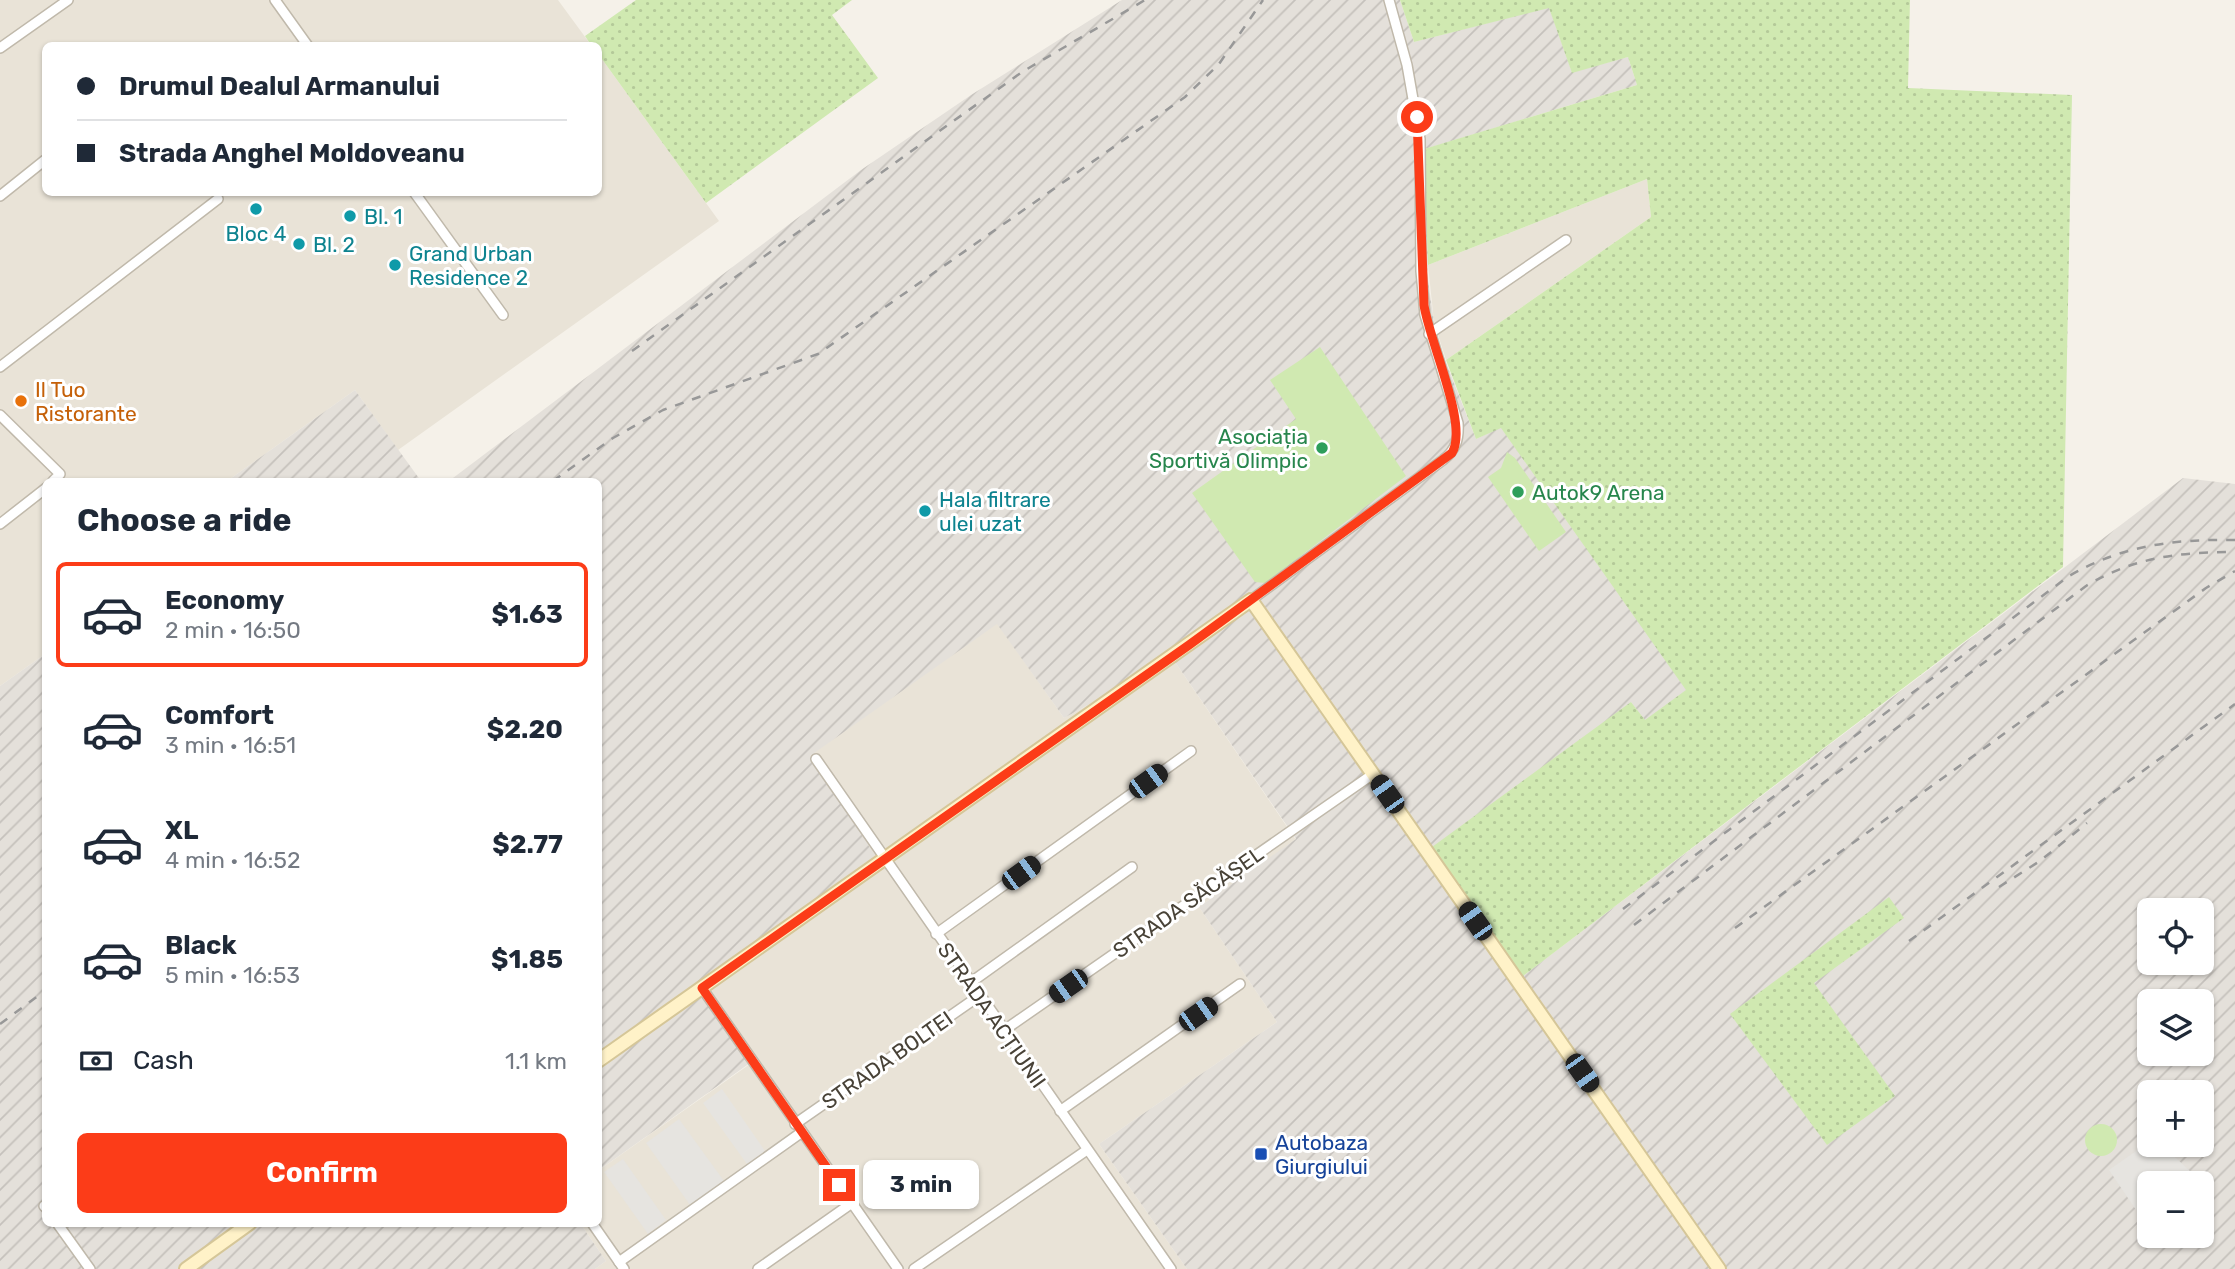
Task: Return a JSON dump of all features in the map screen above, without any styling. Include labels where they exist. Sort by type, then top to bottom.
[{"type":"street","points":[[0,48],[68,0]]},
{"type":"street","points":[[275,0],[305,42]]},
{"type":"street","points":[[602,1058],[885,861],[1251,600],[1443,460],[1455,448],[1458,423],[1429,334],[1422,280],[1421,172],[1417,117],[1405,56],[1389,0]]},
{"type":"street","points":[[0,195],[42,162]]},
{"type":"street","points":[[417,196],[503,315]]},
{"type":"street","points":[[0,367],[219,198]]},
{"type":"street","points":[[1429,334],[1566,240]]},
{"type":"street","points":[[0,415],[56,478]]},
{"type":"street","points":[[0,524],[42,491]]},
{"type":"street","points":[[1251,600],[1719,1269]]},
{"type":"street","points":[[936,934],[1191,751]]},
{"type":"street","name":"STRADA ACȚIUNII","points":[[816,759],[1169,1268]]},
{"type":"street","name":"STRADA SĂCĂȘEL","points":[[1003,1031],[1373,774]]},
{"type":"street","points":[[970,983],[1132,867]]},
{"type":"street","points":[[1060,1111],[1240,984]]},
{"type":"street","points":[[702,988],[898,1269]]},
{"type":"street","name":"STRADA BOLTEI","points":[[795,1124],[979,996]]},
{"type":"street","points":[[595,1227],[622,1266],[802,1132]]},
{"type":"street","points":[[914,1269],[1087,1150]]},
{"type":"street","points":[[758,1269],[852,1203]]},
{"type":"street","points":[[60,1227],[90,1269]]},
{"type":"street","points":[[186,1269],[244,1227]]},
{"type":"shaded area","points":[[0,0],[558,0],[589,42],[42,42],[42,196],[602,196],[602,59],[719,221],[398,450],[355,390],[231,478],[42,478],[42,656],[0,686]]},
{"type":"shaded area","points":[[1122,0],[1400,0],[1414,42],[1549,7],[1572,72],[1628,57],[1637,85],[1425,149],[1430,250],[1427,273],[1438,342],[1476,439],[1501,427],[1687,690],[1645,721],[1631,702],[1524,975],[2183,478],[2235,484],[2235,1269],[1187,1269],[1099,1144],[1277,1022],[1199,907],[1296,839],[1173,659],[1064,718],[997,624],[810,756],[878,860],[697,985],[750,1063],[602,1168],[602,478],[453,478],[861,170],[971,95]]},
{"type":"shaded area","points":[[1647,179],[1651,217],[1446,360],[1434,322],[1428,265]]},
{"type":"shaded area","points":[[355,390],[419,478],[231,478]]},
{"type":"shaded area","points":[[997,623],[1064,718],[1173,659],[1296,840],[1199,907],[1277,1022],[1099,1144],[1187,1269],[595,1269],[606,1261],[583,1227],[602,1227],[602,1168],[750,1064],[697,985],[809,756]]},
{"type":"shaded area","points":[[42,656],[42,1227],[583,1227],[606,1261],[595,1269],[0,1269],[0,686]]},
{"type":"shaded area","points":[[722,1089],[765,1151],[747,1164],[703,1103]]},
{"type":"shaded area","points":[[679,1119],[724,1181],[690,1205],[646,1143]]},
{"type":"shaded area","points":[[2137,1150],[2137,1157],[2175,1157],[2190,1171],[2137,1171],[2136,1210],[2109,1170]]},
{"type":"shaded area","points":[[623,1159],[666,1220],[648,1234],[604,1172]]},
{"type":"green space","points":[[636,0],[852,0],[832,15],[878,78],[706,203],[602,59],[602,42],[589,42],[585,36]]},
{"type":"green space","points":[[1400,0],[1910,0],[1908,88],[2072,95],[2063,567],[1523,976],[1432,847],[1631,702],[1645,720],[1686,690],[1501,428],[1476,439],[1446,360],[1651,217],[1647,179],[1428,265],[1424,149],[1637,85],[1628,57],[1572,73],[1549,8],[1414,42]]},
{"type":"green space","name":"Asociația Sportivă Olimpic","points":[[1320,347],[1406,476],[1265,583],[1255,582],[1192,493],[1296,419],[1270,380]]},
{"type":"green space","name":"Autok9 Arena","points":[[1507,452],[1515,458],[1566,532],[1539,551],[1488,477],[1501,468]]},
{"type":"green space","points":[[1889,897],[1904,918],[1814,983],[1895,1096],[1827,1145],[1730,1014]]},
{"type":"green space","points":[[2101,1124],[2112,1129],[2117,1140],[2112,1151],[2101,1156],[2090,1151],[2085,1140],[2090,1129]]},
{"type":"railway","points":[[632,351],[1022,72],[1145,0]]},
{"type":"railway","points":[[557,478],[613,438],[663,410],[818,354],[1185,97],[1219,64],[1263,0]]},
{"type":"railway","points":[[1623,909],[2069,576],[2109,557],[2149,546],[2235,540]]},
{"type":"railway","points":[[1634,925],[2086,586],[2140,562],[2176,555],[2235,552]]},
{"type":"railway","points":[[1735,928],[2206,588],[2235,571]]},
{"type":"railway","points":[[1909,941],[2235,704]]},
{"type":"railway","points":[[1999,887],[2040,861],[2087,823]]},
{"type":"railway","points":[[0,1024],[42,993]]},
{"type":"place","name":"Bloc 4","points":[[256,209]]},
{"type":"place","name":"Bl. 1","points":[[350,216]]},
{"type":"place","name":"Bl. 2","points":[[299,244]]},
{"type":"place","name":"Grand Urban Residence 2","points":[[395,265]]},
{"type":"place","name":"Il Tuo Ristorante","points":[[21,401]]},
{"type":"place","name":"Asociația Sportivă Olimpic","points":[[1322,448]]},
{"type":"place","name":"Autok9 Arena","points":[[1518,492]]},
{"type":"place","name":"Hala filtrare ulei uzat","points":[[925,511]]},
{"type":"place","name":"Autobaza Giurgiului","points":[[1261,1154]]},
{"type":"route","points":[[839,1185],[702,988],[1189,645],[1452,453],[1457,440],[1458,423],[1429,334],[1424,305],[1421,271],[1420,139],[1417,117]]}]
